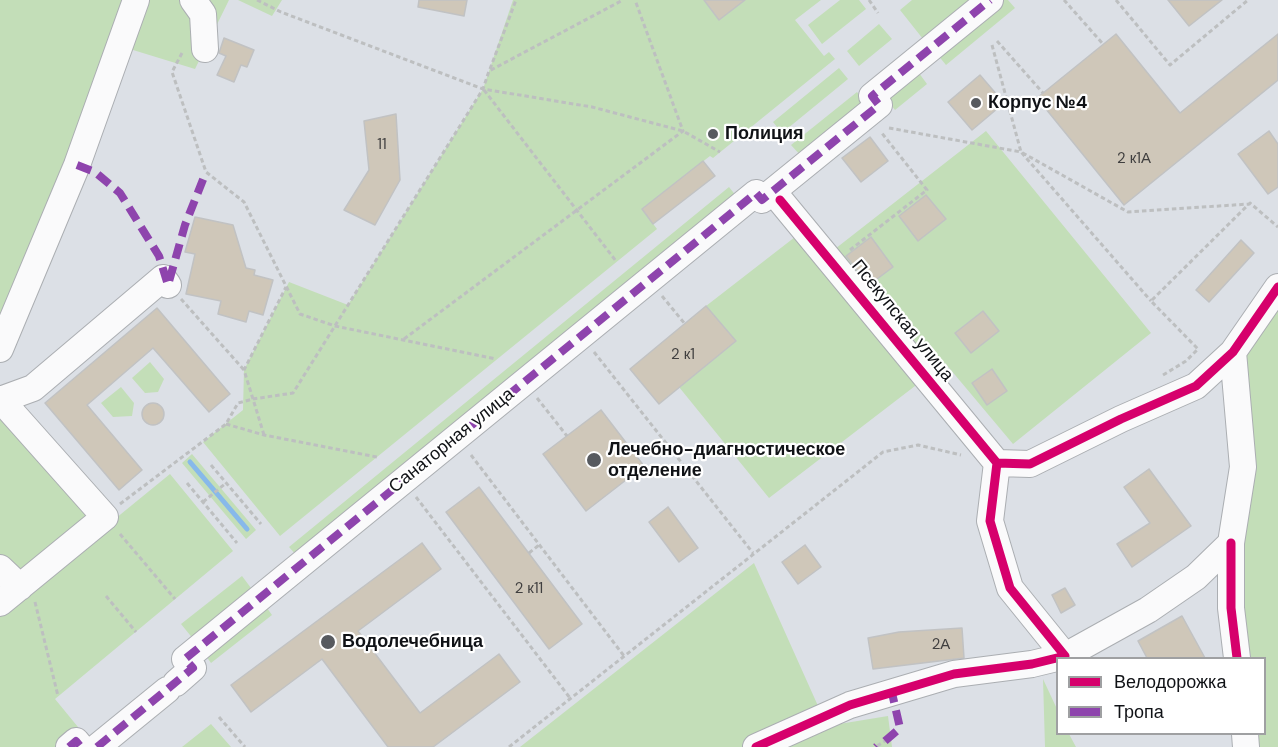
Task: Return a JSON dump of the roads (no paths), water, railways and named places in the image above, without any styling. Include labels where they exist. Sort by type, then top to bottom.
[{"type":"street","points":[[0,349],[77,165],[136,0]]},
{"type":"street","points":[[193,0],[203,14],[194,51]]},
{"type":"street","name":"Санаторная улица","points":[[97,747],[193,668],[185,659],[747,200],[756,193],[762,200],[879,105],[872,96],[990,0]]},
{"type":"street","name":"Псекупская улица","points":[[780,200],[997,463]]},
{"type":"street","points":[[0,603],[105,517],[0,400],[33,388],[163,278],[168,285]]},
{"type":"street","points":[[1065,656],[1010,588],[990,521],[997,463],[1030,465],[1121,418],[1196,386],[1233,352],[1278,287]]},
{"type":"street","points":[[1233,352],[1243,467],[1231,543],[1231,608],[1237,657]]},
{"type":"street","points":[[1061,657],[1148,610],[1196,577],[1231,543]]},
{"type":"street","points":[[0,568],[25,583]]},
{"type":"street","points":[[756,747],[850,705],[954,674],[1032,664],[1056,658]]},
{"type":"street","points":[[69,747],[76,741],[81,747]]},
{"type":"waterway","points":[[190,462],[247,529]]},
{"type":"place","name":"Корпус №4","points":[[976,103]]},
{"type":"place","name":"Полиция","points":[[713,134]]},
{"type":"place","name":"Лечебно-диагностическое отделение","points":[[594,460]]},
{"type":"place","name":"Водолечебница","points":[[328,642]]}]
